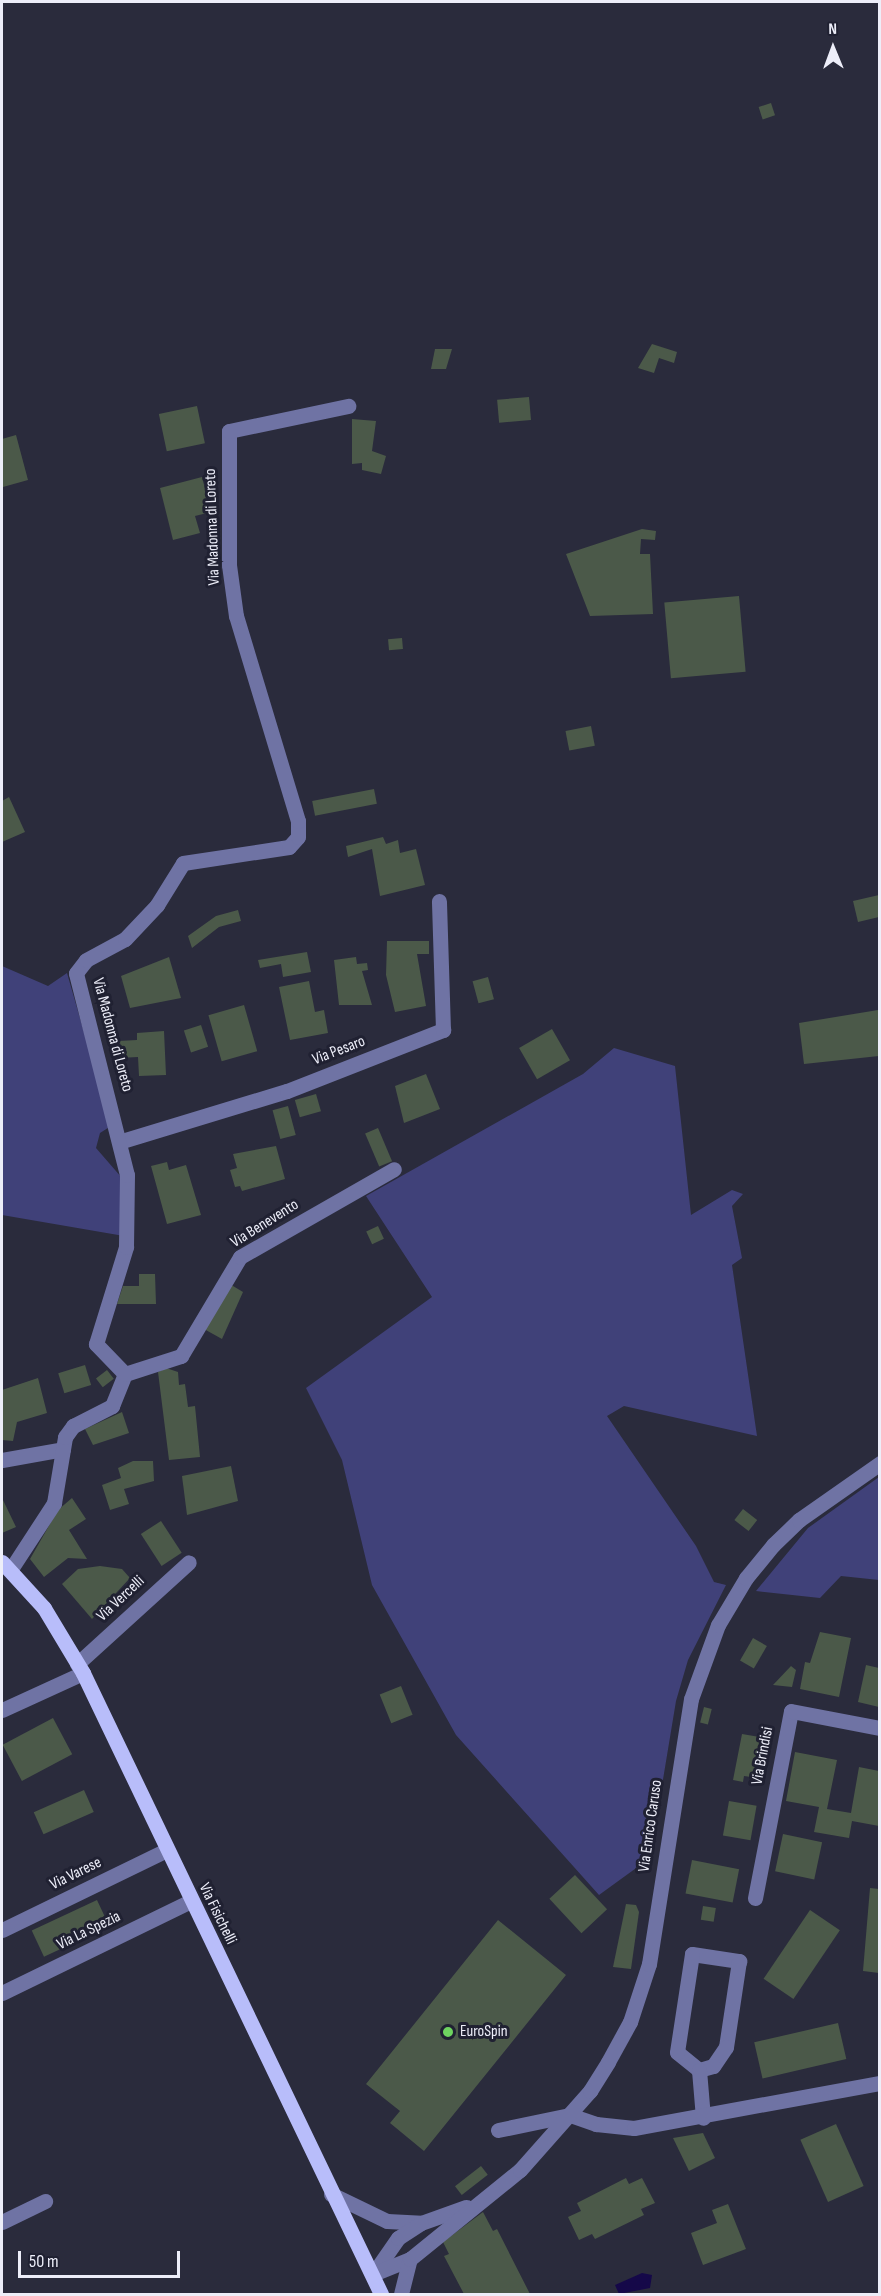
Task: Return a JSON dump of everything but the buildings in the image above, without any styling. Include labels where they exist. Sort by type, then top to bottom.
[{"type":"main road","name":"Via Fisichelli","points":[[6,1565],[44,1608],[80,1668],[381,2295]]},
{"type":"street","name":"Via Madonna di Loreto","points":[[125,1374],[96,1344],[127,1239],[122,1141],[76,973],[86,960],[125,939],[157,904],[183,863],[289,847],[298,837],[298,821],[236,616],[228,541],[229,431],[348,406]]},
{"type":"street","name":"Via Pesaro","points":[[122,1141],[287,1090],[443,1030],[439,901]]},
{"type":"street","name":"Via Benevento","points":[[125,1374],[181,1356],[240,1257],[394,1168]]},
{"type":"street","points":[[6,1565],[54,1503],[63,1449],[73,1426],[112,1406],[125,1374]]},
{"type":"street","points":[[2,1460],[63,1449]]},
{"type":"street","name":"Via Enrico Caruso","points":[[472,2205],[520,2170],[570,2115],[590,2091],[630,2022],[649,1964],[691,1699],[718,1625],[746,1578],[773,1545],[807,1513],[879,1463]]},
{"type":"street","name":"Via Vercelli","points":[[2,1710],[80,1668],[189,1562]]},
{"type":"street","name":"Via Brindisi","points":[[754,1898],[790,1711],[879,1728]]},
{"type":"street","name":"Via Varese","points":[[2,1930],[167,1850]]},
{"type":"street","name":"Via La Spezia","points":[[2,1993],[191,1901]]},
{"type":"street","points":[[699,2070],[712,2066],[726,2047],[739,1961],[692,1954],[677,2052],[699,2070],[703,2118]]},
{"type":"street","points":[[498,2130],[570,2115],[613,2128],[703,2118],[879,2083]]},
{"type":"street","points":[[331,2193],[387,2221],[421,2223]]},
{"type":"street","points":[[2,2222],[45,2201]]},
{"type":"street","points":[[372,2274],[398,2238],[421,2223],[472,2205]]},
{"type":"street","points":[[372,2274],[410,2259],[472,2205]]},
{"type":"street","points":[[401,2295],[410,2259]]},
{"type":"shaded area","points":[[2,966],[48,986],[67,973],[111,1126],[100,1133],[96,1148],[122,1178],[124,1236],[2,1215]]},
{"type":"shaded area","points":[[614,1048],[675,1066],[691,1215],[732,1190],[743,1194],[732,1206],[742,1258],[732,1265],[757,1436],[624,1406],[607,1416],[696,1546],[714,1582],[726,1585],[688,1660],[676,1701],[650,1858],[599,1895],[456,1735],[372,1585],[342,1460],[306,1388],[432,1297],[366,1196],[583,1074]]},
{"type":"shaded area","points":[[879,1477],[879,1580],[841,1576],[820,1598],[756,1591],[808,1528]]},
{"type":"shaded area","points":[[642,2273],[652,2275],[650,2288],[619,2294],[615,2285]]},
{"type":"place","name":"EuroSpin","points":[[448,2032]]}]
